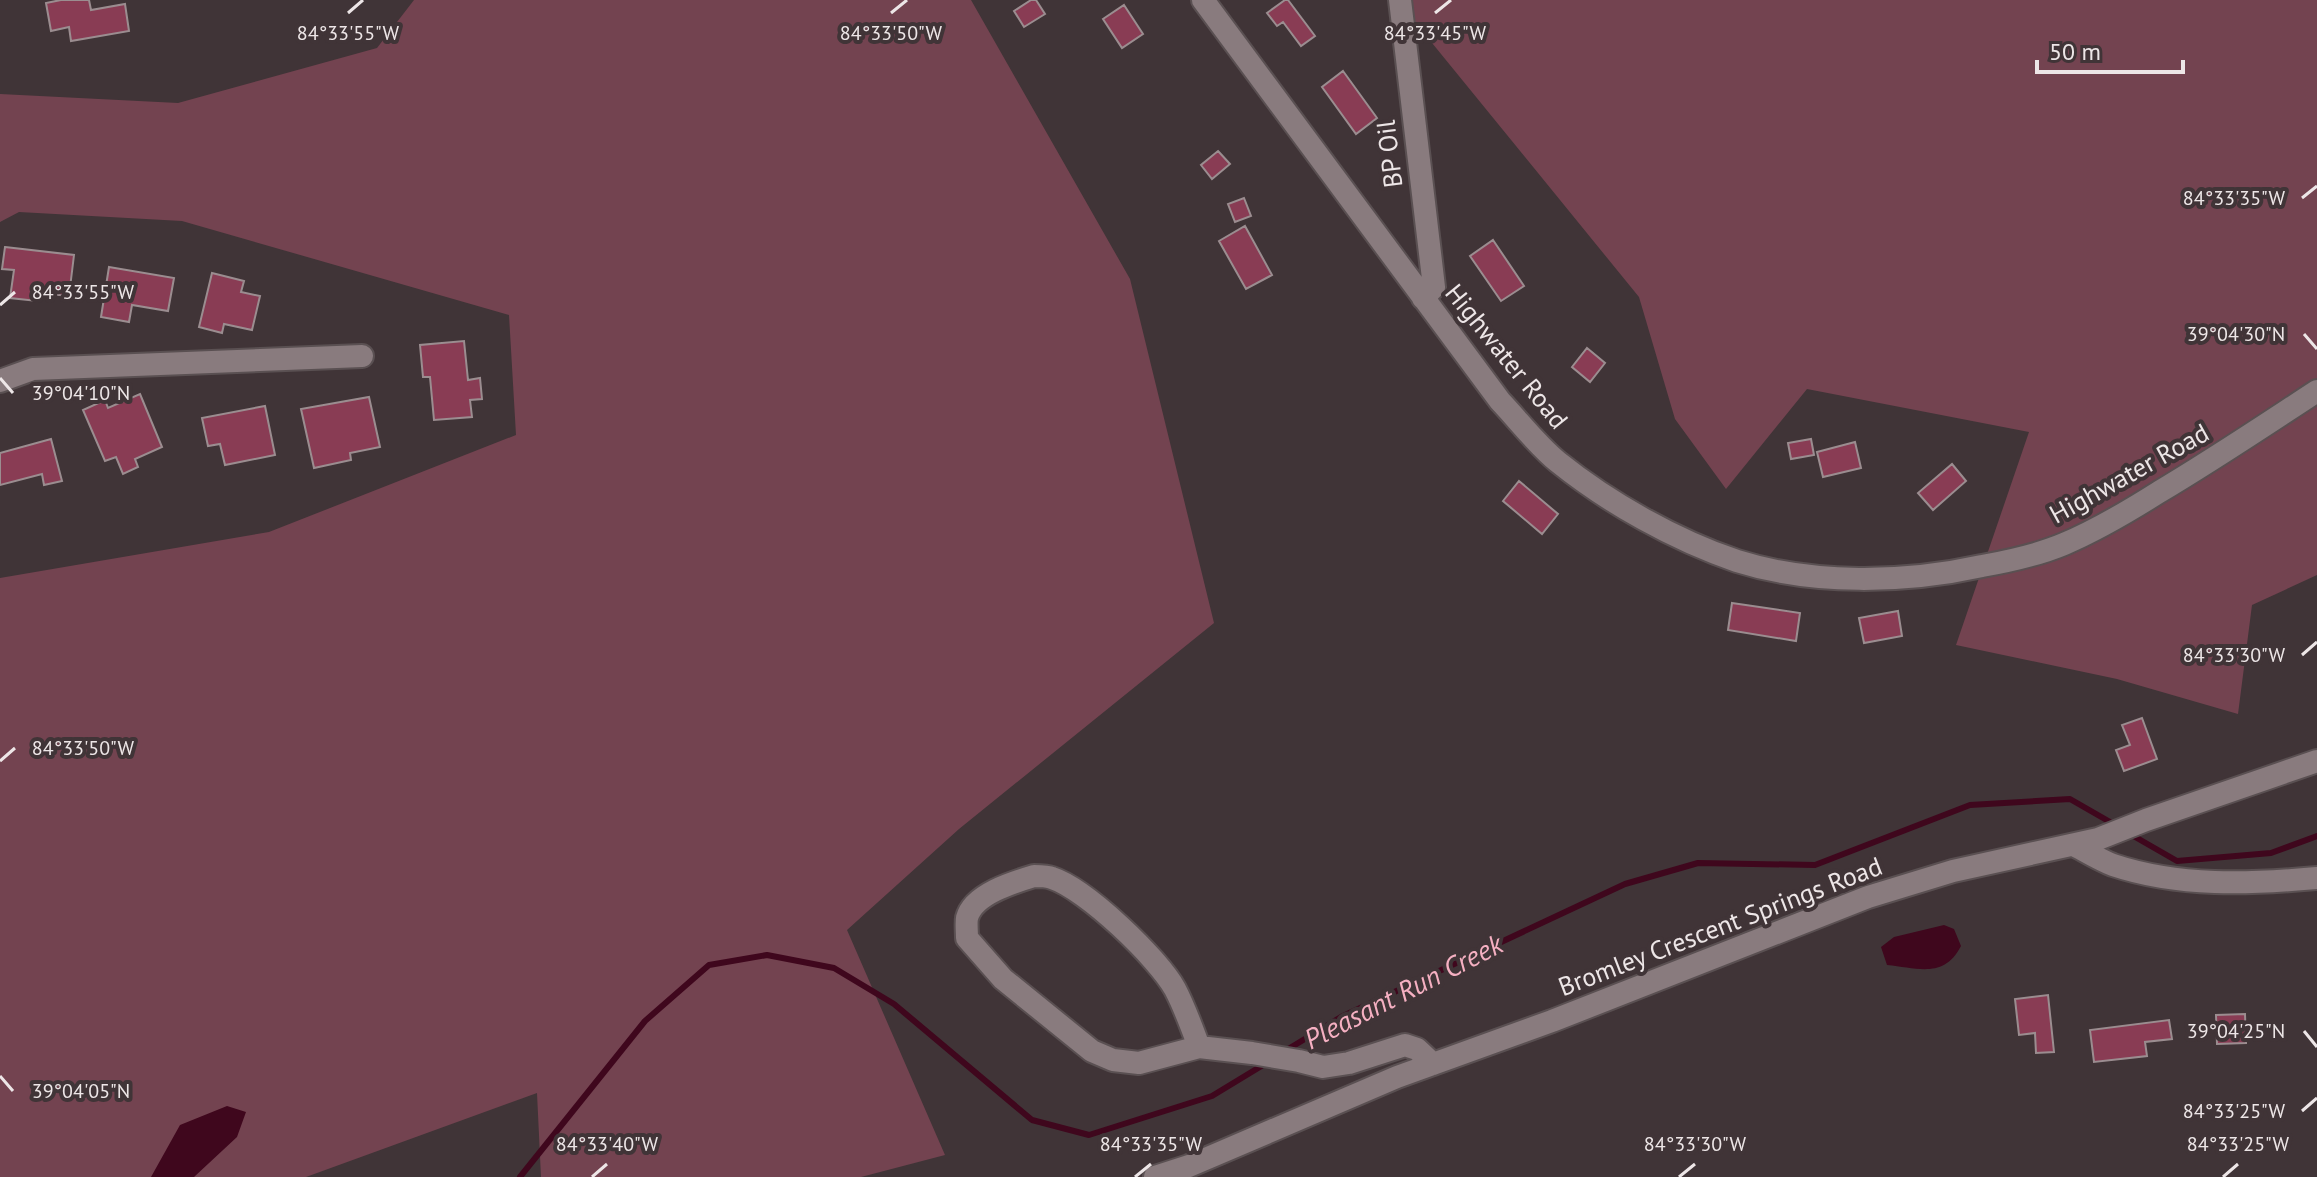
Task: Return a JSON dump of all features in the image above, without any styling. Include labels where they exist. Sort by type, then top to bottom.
[{"type":"street","name":"Highwater Road","points":[[1203,0],[1500,401],[1555,460],[1626,509],[1673,534],[1738,561],[1795,573],[1869,580],[1947,574],[2020,558],[2063,545],[2130,509],[2317,391]]},
{"type":"street","name":"BP Oil","points":[[1400,0],[1421,194],[1432,260],[1434,287],[1423,298]]},
{"type":"street","points":[[0,381],[33,369],[362,356]]},
{"type":"street","name":"Bromley Crescent Springs Road","points":[[1155,1177],[1189,1166],[1397,1077],[1552,1021],[1868,897],[1953,871],[2098,839],[2317,761]]},
{"type":"street","points":[[2074,845],[2112,865],[2177,880],[2258,883],[2317,878]]},
{"type":"street","points":[[1199,1047],[1174,987],[1157,964],[1133,937],[1065,884],[1051,877],[1034,876],[1008,884],[976,904],[967,917],[967,938],[1003,979],[1092,1051],[1113,1060],[1139,1063],[1199,1047],[1252,1053],[1323,1067],[1338,1066],[1405,1045],[1417,1049],[1433,1064]]},
{"type":"shaded area","points":[[414,0],[971,0],[1130,279],[1214,623],[959,829],[847,930],[945,1155],[861,1177],[541,1177],[537,1093],[306,1177],[0,1177],[0,578],[269,532],[516,435],[509,315],[182,221],[19,212],[0,222],[0,94],[178,103],[377,48]]},
{"type":"shaded area","points":[[1397,0],[2317,0],[2317,575],[2252,605],[2238,714],[2117,679],[1956,645],[2029,432],[1807,389],[1726,489],[1675,419],[1639,297]]},
{"type":"shaded area","points":[[1944,925],[1954,929],[1961,946],[1947,963],[1929,969],[1887,965],[1881,947],[1894,937]]},
{"type":"shaded area","points":[[227,1106],[246,1112],[237,1137],[194,1177],[151,1177],[180,1125]]},
{"type":"building","points":[[89,0],[91,10],[125,4],[129,31],[71,41],[69,27],[51,31],[46,3]]},
{"type":"building","points":[[1036,0],[1045,14],[1024,27],[1014,11]]},
{"type":"building","points":[[1285,0],[1315,36],[1301,46],[1283,22],[1277,26],[1267,13]]},
{"type":"building","points":[[1124,5],[1143,34],[1122,48],[1103,19]]},
{"type":"building","points":[[1343,71],[1377,118],[1356,134],[1322,87]]},
{"type":"building","points":[[1218,151],[1230,164],[1212,179],[1201,165]]},
{"type":"building","points":[[1244,198],[1251,216],[1235,222],[1228,204]]},
{"type":"building","points":[[1245,226],[1272,275],[1246,289],[1219,241]]},
{"type":"building","points":[[1493,240],[1524,286],[1501,301],[1470,256]]},
{"type":"building","points":[[5,247],[74,255],[69,296],[38,293],[37,301],[10,298],[14,270],[2,269]]},
{"type":"building","points":[[109,267],[174,278],[168,311],[132,305],[129,322],[101,317]]},
{"type":"building","points":[[212,273],[244,281],[241,292],[260,296],[252,330],[224,324],[222,333],[199,327]]},
{"type":"building","points":[[464,341],[468,380],[480,378],[482,399],[470,400],[472,417],[434,420],[430,377],[423,377],[420,345]]},
{"type":"building","points":[[1587,348],[1605,363],[1590,382],[1572,367]]},
{"type":"building","points":[[140,394],[162,447],[135,459],[138,467],[123,474],[116,457],[105,461],[83,410],[105,400],[108,408]]},
{"type":"building","points":[[369,397],[380,447],[350,453],[351,460],[314,468],[301,409]]},
{"type":"building","points":[[265,406],[275,455],[225,465],[220,444],[208,446],[202,418]]},
{"type":"building","points":[[51,439],[62,481],[44,485],[42,474],[0,485],[0,453]]},
{"type":"building","points":[[1811,439],[1814,455],[1791,459],[1788,443]]},
{"type":"building","points":[[1855,442],[1861,468],[1823,477],[1817,452]]},
{"type":"building","points":[[1952,464],[1966,481],[1933,510],[1918,493]]},
{"type":"building","points":[[1519,481],[1558,514],[1542,534],[1503,501]]},
{"type":"building","points":[[1732,603],[1800,613],[1796,641],[1728,630]]},
{"type":"building","points":[[1898,611],[1902,636],[1864,643],[1859,618]]},
{"type":"building","points":[[2142,718],[2157,759],[2124,771],[2116,750],[2130,745],[2122,725]]},
{"type":"building","points":[[2048,995],[2054,1052],[2036,1053],[2035,1033],[2019,1035],[2015,999]]},
{"type":"building","points":[[2245,1014],[2246,1043],[2217,1044],[2216,1015]]},
{"type":"building","points":[[2169,1020],[2172,1039],[2145,1042],[2147,1056],[2094,1062],[2090,1030]]},
{"type":"waterway","name":"Pleasant Run Creek","points":[[1285,1051],[1341,1017],[1625,884],[1698,863],[1815,865],[1970,805],[2070,799],[2117,826]]},
{"type":"waterway","name":"Pleasant Run Creek","points":[[2130,834],[2177,861],[2271,853],[2317,836]]},
{"type":"waterway","name":"Pleasant Run Creek","points":[[520,1177],[645,1021],[709,965],[767,955],[834,968],[894,1004],[1032,1120],[1089,1135],[1212,1096],[1268,1062]]}]
